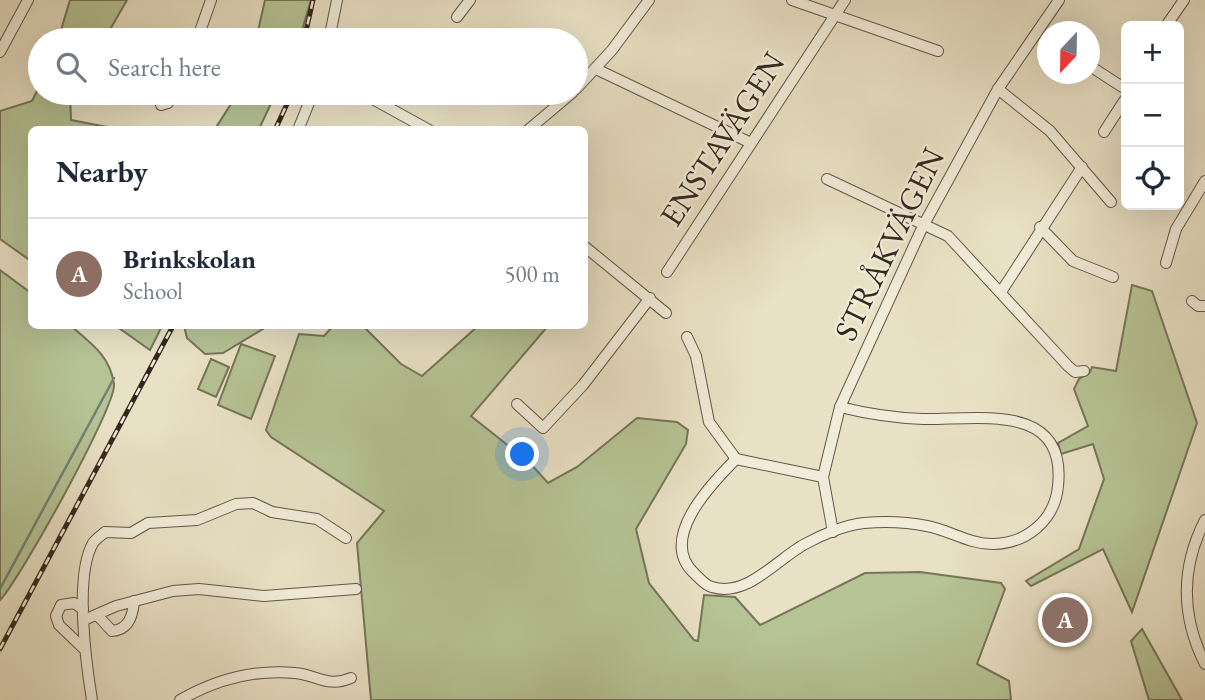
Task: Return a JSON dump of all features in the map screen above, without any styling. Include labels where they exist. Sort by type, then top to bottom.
[{"type":"street","points":[[0,52],[28,0]]},
{"type":"street","points":[[201,28],[211,0]]},
{"type":"street","points":[[331,28],[337,0]]},
{"type":"street","points":[[457,17],[470,0]]},
{"type":"street","points":[[588,77],[649,0]]},
{"type":"street","points":[[792,0],[938,51]]},
{"type":"street","name":"ENSTAVÄGEN","points":[[667,272],[845,0]]},
{"type":"street","name":"STRÅKVÄGEN","points":[[1043,21],[1059,0]]},
{"type":"street","points":[[1169,21],[1184,0]]},
{"type":"street","name":"STRÅKVÄGEN","points":[[833,532],[822,477],[840,407],[923,226],[998,89],[1037,30]]},
{"type":"street","points":[[596,69],[751,143]]},
{"type":"street","points":[[1100,73],[1121,88]]},
{"type":"street","points":[[998,89],[1050,131],[1111,202]]},
{"type":"street","points":[[1104,132],[1121,100]]},
{"type":"street","points":[[300,126],[308,105]]},
{"type":"street","points":[[384,105],[422,126]]},
{"type":"street","points":[[533,126],[558,105]]},
{"type":"street","points":[[1001,292],[1040,227],[1082,167]]},
{"type":"street","points":[[827,179],[948,236],[1068,366],[1075,372],[1084,371]]},
{"type":"street","points":[[1166,263],[1176,229],[1205,181]]},
{"type":"street","points":[[1040,227],[1073,261],[1113,277]]},
{"type":"street","points":[[588,249],[666,313]]},
{"type":"street","points":[[517,404],[544,428],[589,378],[650,298]]},
{"type":"street","points":[[1192,301],[1198,306],[1205,306]]},
{"type":"street","points":[[687,337],[696,356],[709,422],[736,459],[822,477]]},
{"type":"street","points":[[736,459],[693,513],[682,537],[681,554],[692,572],[711,587],[737,587],[762,575],[804,544],[861,523],[895,522],[929,526],[993,544],[1017,539],[1038,529],[1053,509],[1058,486],[1057,460],[1047,439],[1030,425],[1003,417],[883,418],[840,407]]},
{"type":"street","points":[[92,700],[83,648],[83,609],[93,542],[106,531],[131,533],[148,523],[197,520],[236,504],[253,503],[272,512],[317,519],[346,538]]},
{"type":"street","points":[[1204,659],[1188,624],[1185,590],[1196,537],[1205,520]]},
{"type":"street","points":[[85,620],[134,601],[199,589],[264,596],[356,589]]},
{"type":"street","points":[[97,616],[112,631],[120,629],[133,615],[134,601]]},
{"type":"street","points":[[83,609],[68,603],[61,606],[56,616],[59,625],[83,648]]},
{"type":"street","points":[[180,700],[213,682],[270,672],[296,673],[338,684],[351,678]]},
{"type":"green space","points":[[70,0],[127,0],[111,28],[62,28]]},
{"type":"green space","points":[[265,0],[311,0],[303,28],[259,28]]},
{"type":"green space","points":[[28,102],[28,105],[70,105],[71,120],[102,126],[28,126],[28,259],[0,239],[0,111]]},
{"type":"green space","points":[[230,105],[270,105],[260,126],[217,126]]},
{"type":"green space","points":[[0,270],[28,291],[28,329],[74,329],[104,358],[114,384],[111,399],[100,424],[65,493],[0,600]]},
{"type":"green space","points":[[1132,285],[1152,291],[1197,423],[1132,612],[1103,549],[1031,586],[1026,581],[1079,549],[1104,479],[1093,444],[1061,454],[1058,443],[1088,426],[1074,389],[1079,379],[1090,372],[1092,367],[1116,371]]},
{"type":"green space","points":[[120,329],[160,329],[150,350]]},
{"type":"green space","points":[[185,329],[263,329],[223,353],[205,354],[187,338]]},
{"type":"green space","points":[[330,329],[366,329],[401,364],[422,376],[475,329],[545,329],[471,416],[529,462],[548,483],[577,467],[637,418],[677,422],[688,430],[686,444],[636,529],[649,583],[694,640],[698,641],[704,595],[735,597],[760,625],[865,573],[920,572],[1001,583],[1005,589],[977,664],[1009,681],[1011,700],[371,700],[357,543],[384,511],[271,437],[266,430],[299,334],[324,336]]},
{"type":"green space","points":[[241,344],[275,356],[251,419],[218,405]]},
{"type":"green space","points":[[211,359],[229,367],[216,397],[198,389]]},
{"type":"green space","points":[[1142,629],[1182,700],[1149,700],[1131,641]]},
{"type":"waterway","points":[[0,589],[114,378]]},
{"type":"railway","points":[[307,28],[313,0]]},
{"type":"railway","points":[[277,126],[286,105]]},
{"type":"railway","points":[[0,649],[171,329]]},
{"type":"place","name":"Brinkskolan","points":[[1065,620]]}]
